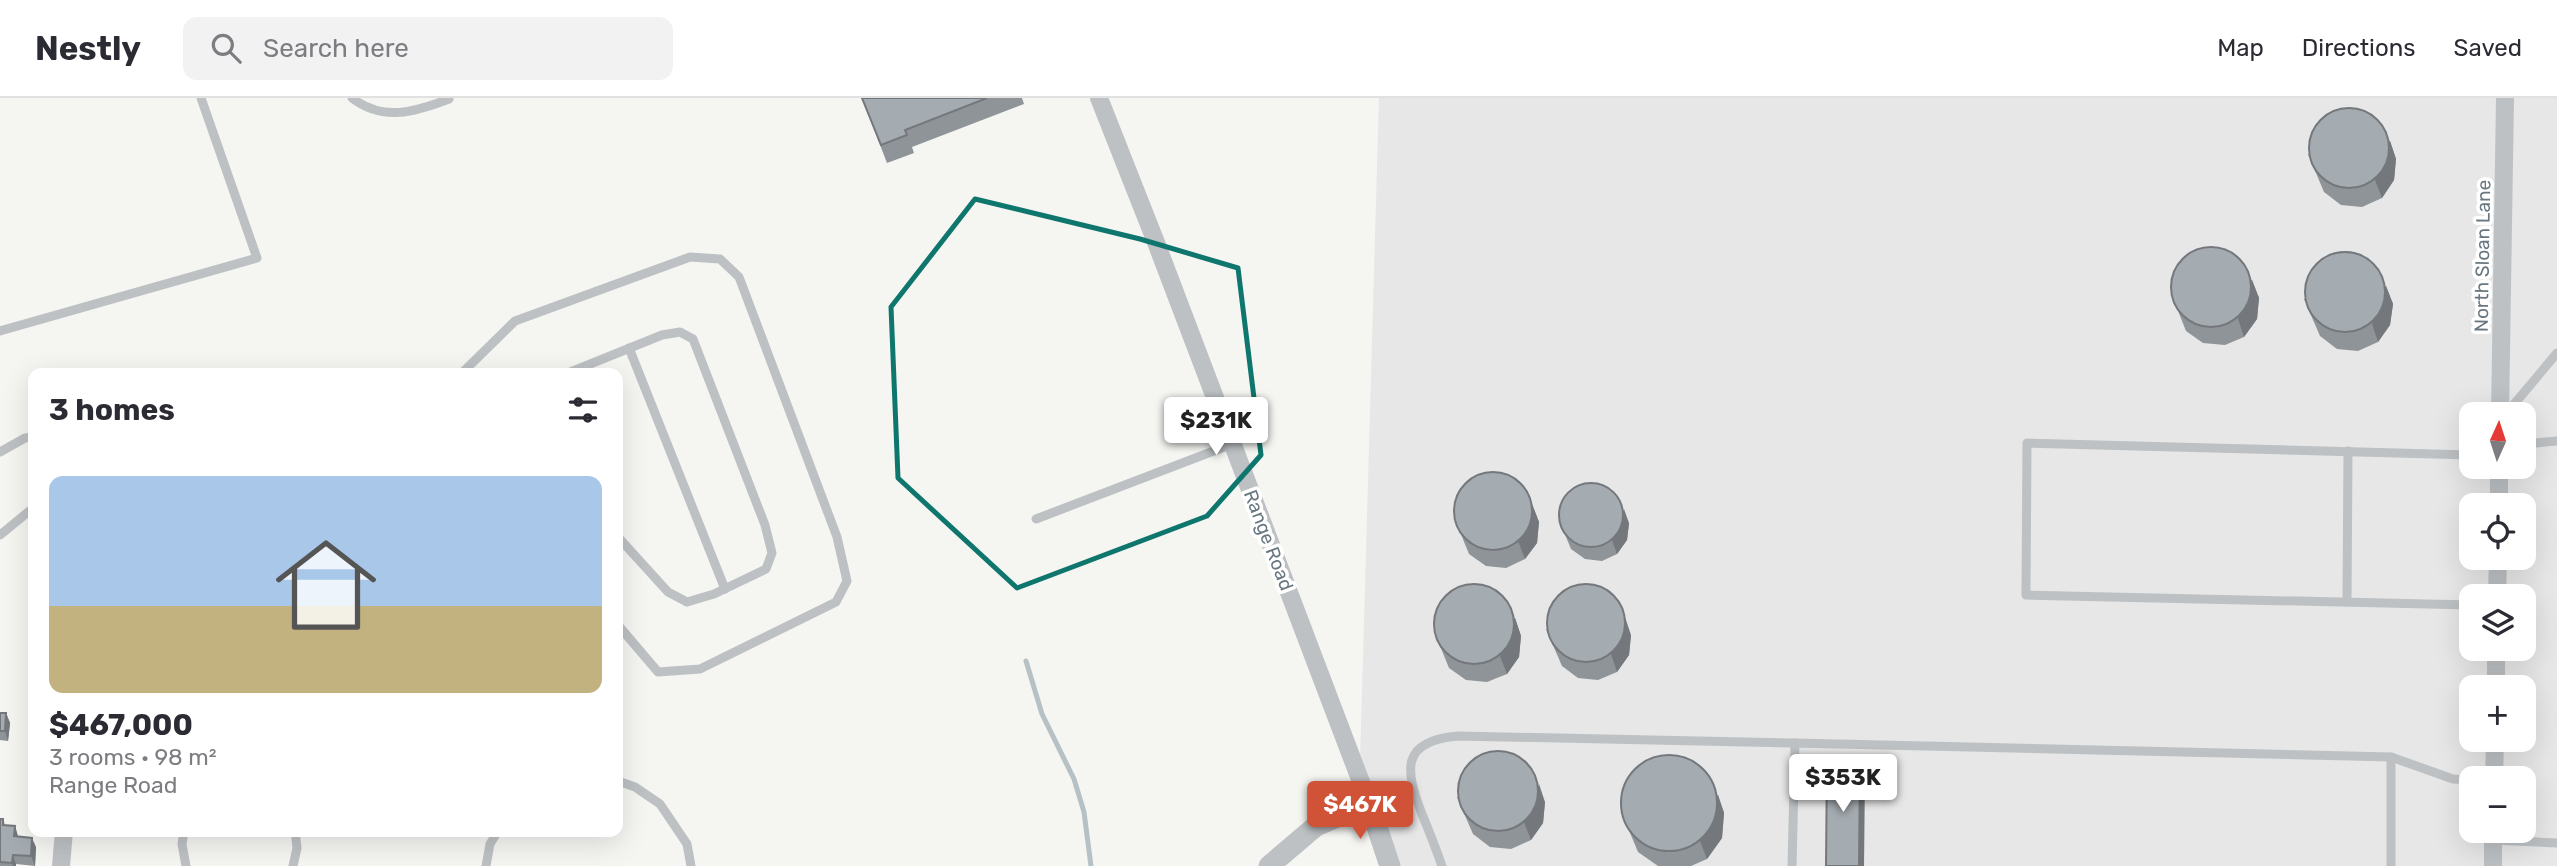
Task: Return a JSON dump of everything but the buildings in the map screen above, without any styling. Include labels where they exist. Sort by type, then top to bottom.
[{"type":"street","name":"Range Road","points":[[1099,98],[1369,803],[1390,866]]},
{"type":"street","name":"North Sloan Lane","points":[[2502,402],[2505,98]]},
{"type":"street","points":[[1269,866],[1315,826],[1369,803]]},
{"type":"street","points":[[61,866],[63,837]]},
{"type":"street","points":[[2493,843],[2493,866]]},
{"type":"lane","points":[[0,331],[257,258],[201,98]]},
{"type":"lane","points":[[352,98],[366,109],[386,113],[421,110],[449,99]]},
{"type":"lane","points":[[467,368],[515,321],[690,257],[720,259],[739,277],[837,537],[847,581],[836,603],[700,669],[658,672],[623,631]]},
{"type":"lane","points":[[580,368],[662,334],[680,332],[693,338],[765,526],[772,553],[766,569],[724,589],[687,602],[668,592],[623,542]]},
{"type":"lane","points":[[629,348],[724,589]]},
{"type":"lane","points":[[2514,402],[2557,353]]},
{"type":"lane","points":[[0,452],[28,438]]},
{"type":"lane","points":[[2536,443],[2557,441]]},
{"type":"lane","points":[[2459,455],[2027,443],[2026,595],[2459,605]]},
{"type":"lane","points":[[1036,519],[1232,444]]},
{"type":"lane","points":[[2347,602],[2348,451]]},
{"type":"lane","points":[[0,535],[28,512]]},
{"type":"lane","points":[[1442,866],[1409,773],[1413,757],[1424,744],[1438,737],[2391,757],[2459,779]]},
{"type":"lane","points":[[1792,866],[1795,743]]},
{"type":"lane","points":[[2391,757],[2391,866]]},
{"type":"lane","points":[[623,782],[635,786],[660,804],[687,844],[691,866]]},
{"type":"lane","points":[[183,837],[186,866]]},
{"type":"lane","points":[[293,866],[297,848],[296,837]]},
{"type":"lane","points":[[486,866],[490,844],[494,837]]},
{"type":"lane","points":[[2536,841],[2557,843]]},
{"type":"highlighted area","points":[[975,199],[1140,239],[1238,268],[1261,455],[1207,516],[1017,588],[898,478],[891,307]]},
{"type":"shaded area","points":[[1379,98],[2557,98],[2557,866],[1391,866],[1359,798]]},
{"type":"waterway","points":[[1026,661],[1042,714],[1074,779],[1084,812],[1091,866]]}]
